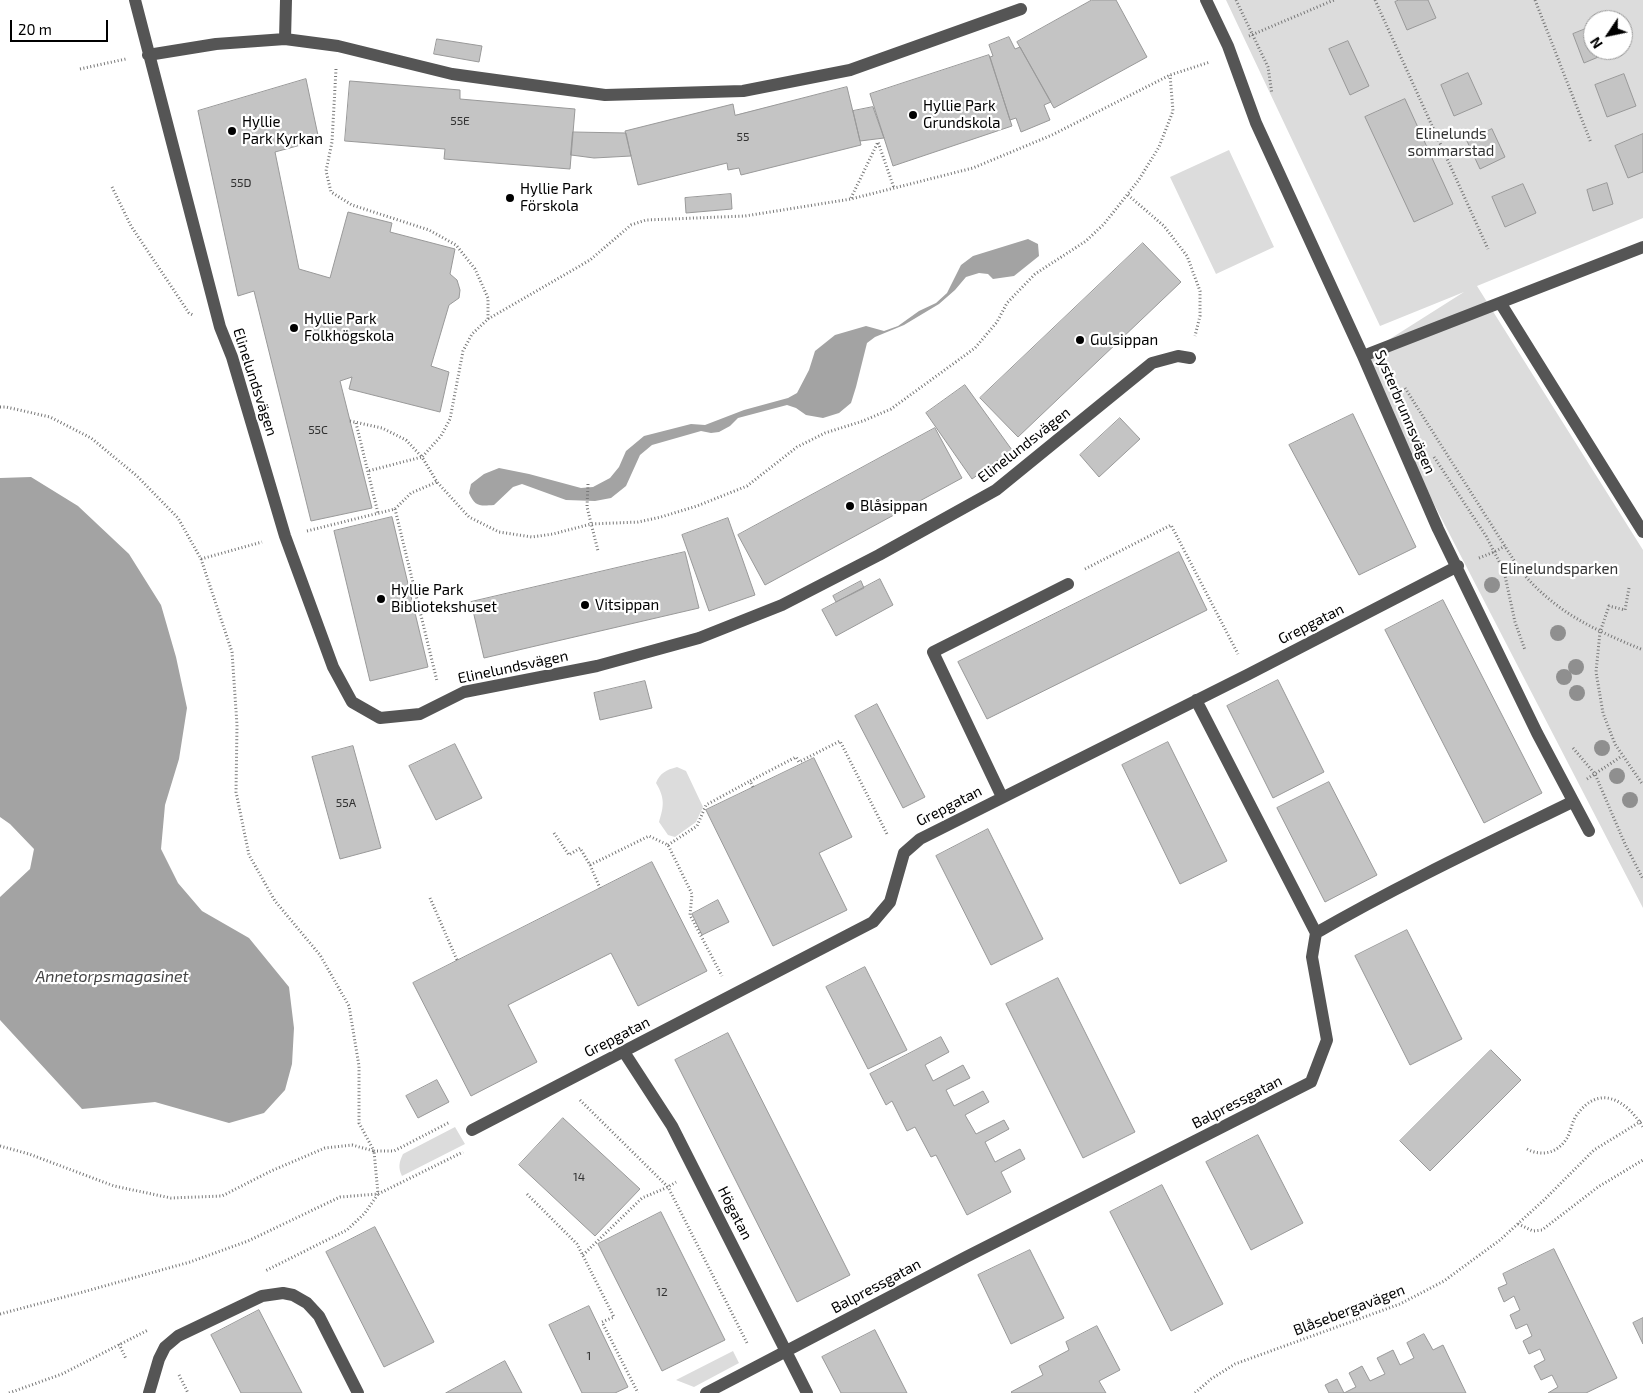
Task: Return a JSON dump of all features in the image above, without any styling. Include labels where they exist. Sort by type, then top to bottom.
[{"type":"street","name":"Elinelundsvägen","points":[[135,0],[220,327],[232,357],[285,536],[333,667],[352,702],[380,718],[420,714],[464,692],[597,666],[699,638],[782,604],[879,555],[996,490],[1152,363],[1178,356],[1190,358]]},
{"type":"street","points":[[285,39],[286,0]]},
{"type":"street","name":"Systerbrunnsvägen","points":[[1206,0],[1228,46],[1256,123],[1363,356],[1438,529],[1458,566],[1536,733],[1589,831]]},
{"type":"street","points":[[148,55],[216,44],[285,39],[338,46],[452,74],[605,95],[743,91],[850,70],[1021,9]]},
{"type":"street","points":[[1363,356],[1501,304],[1643,247]]},
{"type":"street","points":[[1501,304],[1643,532]]},
{"type":"street","name":"Grepgatan","points":[[472,1130],[873,922],[890,902],[904,853],[920,839],[1249,674],[1458,566]]},
{"type":"street","points":[[1002,797],[933,652],[1068,584]]},
{"type":"street","points":[[1196,700],[1316,933],[1442,866],[1572,802]]},
{"type":"street","name":"Balpressgatan","points":[[706,1393],[1311,1082],[1327,1040],[1312,957],[1316,933]]},
{"type":"street","name":"Högatan","points":[[624,1052],[672,1126],[807,1393]]},
{"type":"street","points":[[149,1393],[159,1359],[165,1347],[178,1336],[262,1296],[283,1293],[293,1295],[307,1303],[319,1316],[358,1393]]},
{"type":"path","points":[[368,471],[422,457],[441,436],[450,419],[462,350],[472,334],[488,319],[590,260],[631,225],[646,220],[745,216],[851,199],[973,168],[1052,135],[1170,75],[1215,60],[1228,46],[1334,0]]},
{"type":"path","points":[[1375,0],[1488,249]]},
{"type":"path","points":[[1535,0],[1591,142]]},
{"type":"path","points":[[338,46],[332,142],[326,171],[331,192],[352,205],[429,230],[456,245],[474,269],[488,298],[488,319]]},
{"type":"path","points":[[80,69],[148,55]]},
{"type":"path","points":[[350,421],[382,428],[406,440],[422,457],[437,482],[469,517],[499,532],[532,537],[553,534],[591,524],[638,522],[661,518],[747,486],[797,447],[825,433],[863,421],[891,408],[975,348],[997,322],[1007,304],[1035,274],[1086,241],[1104,224],[1128,194],[1159,147],[1172,111],[1170,75]]},
{"type":"path","points":[[851,199],[878,142],[894,188]]},
{"type":"path","points":[[112,187],[132,226],[189,313],[220,327]]},
{"type":"path","points":[[1128,194],[1164,226],[1187,256],[1194,274],[1200,290],[1200,316],[1190,358]]},
{"type":"path","points":[[1402,382],[1520,570],[1537,590],[1569,615],[1600,632],[1643,650]]},
{"type":"path","points":[[0,408],[6,407],[50,417],[90,438],[137,476],[178,518],[201,559],[232,652],[237,725],[236,792],[249,855],[275,901],[320,955],[349,1006],[359,1066],[359,1124],[374,1151],[378,1194]]},
{"type":"path","points":[[356,423],[378,513]]},
{"type":"path","points":[[1433,454],[1486,536],[1504,571],[1516,622],[1527,655]]},
{"type":"path","points":[[201,559],[395,509],[411,493],[437,482]]},
{"type":"path","points":[[588,484],[587,507],[598,551]]},
{"type":"path","points":[[395,509],[443,702]]},
{"type":"path","points":[[1068,584],[1077,574],[1171,525],[1249,674]]},
{"type":"path","points":[[1458,566],[1505,546]]},
{"type":"path","points":[[1629,588],[1625,610],[1609,606],[1600,632],[1596,672],[1603,713],[1615,744],[1643,784]]},
{"type":"path","points":[[668,845],[697,826],[706,805],[796,757],[799,762],[840,741],[902,864]]},
{"type":"path","points":[[1573,748],[1595,774],[1625,844],[1643,879]]},
{"type":"path","points":[[1595,774],[1622,756]]},
{"type":"path","points":[[750,781],[753,787]]},
{"type":"path","points":[[554,833],[569,855],[580,848],[600,888]]},
{"type":"path","points":[[590,865],[649,836],[668,845],[692,894],[690,915],[732,996]]},
{"type":"path","points":[[430,898],[457,960]]},
{"type":"path","points":[[567,1082],[575,1095],[668,1187],[759,1367]]},
{"type":"path","points":[[1527,1149],[1536,1154],[1559,1148],[1567,1138],[1575,1117],[1587,1104],[1598,1098],[1610,1098],[1622,1102],[1641,1121],[1643,1127]]},
{"type":"path","points":[[0,1146],[29,1154],[114,1186],[171,1198],[222,1196],[270,1171],[326,1148],[352,1145],[374,1151],[394,1151],[455,1119]]},
{"type":"path","name":"Blåsebergavägen","points":[[1196,1393],[1235,1364],[1400,1304],[1444,1280],[1500,1240],[1594,1150],[1641,1121]]},
{"type":"path","points":[[0,1314],[190,1262],[248,1241],[340,1197],[378,1194],[464,1151]]},
{"type":"path","points":[[1518,1224],[1533,1231],[1542,1230],[1598,1188],[1643,1160]]},
{"type":"path","points":[[583,1255],[642,1198],[668,1187]]},
{"type":"path","points":[[527,1194],[577,1244],[614,1317],[602,1322],[638,1393]]},
{"type":"path","points":[[119,1344],[126,1359]]},
{"type":"green space","points":[[1226,0],[1643,0],[1643,218],[1477,286],[1643,550],[1643,908],[1375,390],[1363,356],[1464,292],[1380,326]]},
{"type":"green space","points":[[1229,150],[1274,247],[1216,274],[1170,177]]},
{"type":"green space","points":[[677,767],[686,771],[703,807],[696,822],[675,837],[668,835],[659,822],[663,802],[656,783],[664,772]]},
{"type":"green space","points":[[455,1127],[465,1144],[402,1176],[399,1165],[403,1154]]},
{"type":"green space","points":[[733,1351],[739,1363],[694,1387],[676,1380]]},
{"type":"water","points":[[1028,239],[1038,244],[1039,256],[1014,276],[993,279],[988,274],[979,273],[966,277],[939,304],[904,325],[875,337],[867,343],[851,403],[839,413],[823,418],[806,415],[796,408],[787,405],[738,418],[730,426],[719,432],[701,431],[652,445],[640,455],[626,486],[611,498],[595,501],[566,500],[522,484],[513,487],[494,505],[478,505],[471,498],[469,493],[471,484],[484,474],[499,468],[581,488],[593,487],[610,478],[619,467],[626,451],[644,436],[691,424],[705,425],[744,410],[788,398],[797,393],[809,370],[815,351],[835,335],[866,326],[884,331],[898,326],[919,311],[936,303],[947,293],[961,265],[973,256]]},
{"type":"water","name":"Annetorpsmagasinet","points":[[31,477],[78,506],[129,554],[161,605],[176,657],[187,708],[179,759],[165,805],[161,849],[178,883],[202,911],[249,938],[289,987],[294,1028],[292,1064],[285,1090],[264,1113],[229,1123],[155,1102],[82,1109],[0,1020],[0,897],[30,869],[34,849],[10,824],[0,817],[0,478]]},
{"type":"building","points":[[1092,0],[1116,0],[1147,57],[1054,108],[1017,42]]},
{"type":"building","points":[[1399,0],[1428,0],[1436,18],[1407,30],[1395,2]]},
{"type":"building","points":[[1583,30],[1583,60],[1591,60],[1584,63],[1573,34]]},
{"type":"building","points":[[1009,37],[1015,49],[1020,47],[1051,102],[1044,105],[1050,120],[1021,132],[1016,118],[1010,120],[990,57],[993,56],[989,45]]},
{"type":"building","points":[[437,39],[482,46],[479,62],[434,54]]},
{"type":"building","points":[[1348,41],[1369,86],[1350,95],[1329,49]]},
{"type":"building","points":[[989,55],[1012,126],[893,166],[870,94]]},
{"type":"building","points":[[1468,73],[1482,104],[1454,116],[1441,85]]},
{"type":"building","points":[[1624,74],[1636,106],[1607,117],[1595,85]]},
{"type":"building","points":[[306,79],[319,140],[275,152],[299,269],[330,278],[348,212],[392,223],[390,232],[455,249],[450,274],[457,280],[460,290],[459,298],[449,305],[431,366],[449,372],[440,412],[349,389],[352,377],[340,381],[372,508],[311,521],[254,291],[238,296],[198,111]]},
{"type":"building","points":[[350,81],[460,90],[460,99],[575,109],[570,169],[444,159],[445,149],[345,141]]},
{"type":"building","points":[[847,87],[861,145],[741,175],[739,168],[728,170],[727,163],[638,185],[625,131],[733,104],[735,115]]},
{"type":"building","points":[[1405,99],[1453,204],[1414,222],[1365,117]]},
{"type":"building","points":[[873,107],[884,138],[860,141],[853,111]]},
{"type":"building","points":[[1492,129],[1505,157],[1480,169],[1467,141]]},
{"type":"building","points":[[573,132],[626,133],[631,156],[594,158],[571,155]]},
{"type":"building","points":[[1643,134],[1643,172],[1628,178],[1615,146]]},
{"type":"building","points":[[1607,183],[1613,204],[1593,211],[1587,190]]},
{"type":"building","points":[[1523,184],[1536,213],[1505,227],[1492,197]]},
{"type":"building","points":[[731,194],[732,209],[686,213],[685,198]]},
{"type":"building","name":"Gulsippan","points":[[1143,243],[1181,282],[1018,437],[980,398]]},
{"type":"building","points":[[965,385],[1012,450],[972,479],[926,413]]},
{"type":"building","points":[[1353,414],[1416,547],[1359,575],[1289,445]]},
{"type":"building","points":[[1120,418],[1140,439],[1099,477],[1080,455]]},
{"type":"building","name":"Blåsippan","points":[[935,428],[962,478],[765,585],[738,535]]},
{"type":"building","name":"Hyllie Park Bibliotekshuset","points":[[392,517],[428,667],[370,681],[334,531]]},
{"type":"building","points":[[728,518],[755,595],[709,611],[682,535]]},
{"type":"building","name":"Vitsippan","points":[[685,552],[699,608],[484,658],[471,602]]},
{"type":"building","points":[[1179,552],[1207,610],[987,719],[958,662]]},
{"type":"building","points":[[880,579],[893,605],[836,636],[822,610]]},
{"type":"building","points":[[861,581],[864,588],[836,602],[833,596]]},
{"type":"building","points":[[1443,600],[1542,793],[1484,823],[1385,630]]},
{"type":"building","points":[[1278,680],[1324,772],[1273,798],[1227,706]]},
{"type":"building","points":[[645,681],[652,708],[600,720],[594,693]]},
{"type":"building","points":[[877,704],[925,797],[903,808],[855,716]]},
{"type":"building","points":[[1168,742],[1227,861],[1180,884],[1122,765]]},
{"type":"building","points":[[455,744],[482,798],[436,820],[409,766]]},
{"type":"building","points":[[353,746],[381,848],[340,859],[312,757]]},
{"type":"building","points":[[814,758],[852,837],[819,853],[847,910],[773,946],[706,810]]},
{"type":"building","points":[[1329,782],[1377,875],[1325,902],[1277,808]]},
{"type":"building","points":[[988,829],[1043,939],[991,965],[936,856]]},
{"type":"building","points":[[652,862],[707,971],[638,1006],[611,953],[508,1005],[537,1062],[471,1096],[413,983]]},
{"type":"building","points":[[718,900],[729,922],[702,935],[692,914]]},
{"type":"building","points":[[1407,930],[1462,1039],[1410,1065],[1355,956]]},
{"type":"building","points":[[865,967],[907,1050],[868,1069],[826,987]]},
{"type":"building","points":[[1058,978],[1135,1132],[1083,1158],[1006,1004]]},
{"type":"building","points":[[728,1033],[850,1275],[797,1302],[675,1060]]},
{"type":"building","points":[[941,1037],[949,1052],[925,1065],[933,1081],[963,1065],[970,1078],[946,1090],[954,1106],[983,1091],[989,1102],[965,1115],[976,1134],[1004,1120],[1009,1129],[985,1142],[995,1162],[1020,1149],[1025,1159],[1001,1172],[1011,1192],[967,1215],[936,1155],[931,1157],[915,1127],[907,1131],[892,1101],[886,1105],[870,1074]]},
{"type":"building","points":[[1491,1050],[1521,1080],[1430,1171],[1400,1141]]},
{"type":"building","points":[[437,1080],[449,1102],[418,1118],[406,1096]]},
{"type":"building","points":[[563,1118],[640,1189],[595,1236],[519,1165]]},
{"type":"building","points":[[1258,1135],[1303,1223],[1251,1250],[1206,1162]]},
{"type":"building","points":[[1162,1185],[1223,1304],[1171,1331],[1110,1212]]},
{"type":"building","points":[[661,1212],[725,1340],[662,1371],[598,1244]]},
{"type":"building","points":[[375,1227],[434,1342],[384,1367],[326,1252]]},
{"type":"building","points":[[1554,1249],[1617,1378],[1586,1393],[1548,1393],[1558,1387],[1552,1375],[1541,1380],[1534,1366],[1545,1360],[1540,1349],[1529,1354],[1523,1341],[1532,1336],[1527,1324],[1516,1329],[1510,1315],[1520,1310],[1514,1296],[1504,1302],[1498,1288],[1507,1284],[1503,1274]]},
{"type":"building","points":[[1030,1250],[1064,1318],[1011,1344],[978,1275]]},
{"type":"building","points":[[589,1306],[628,1387],[615,1393],[582,1393],[549,1325]]},
{"type":"building","points":[[259,1310],[302,1393],[241,1393],[211,1335]]},
{"type":"building","points":[[1643,1318],[1643,1344],[1633,1323]]},
{"type":"building","points":[[1097,1326],[1120,1370],[1099,1381],[1106,1393],[1011,1392],[1043,1375],[1039,1366],[1069,1350],[1066,1342]]},
{"type":"building","points":[[875,1330],[907,1393],[841,1393],[822,1357]]},
{"type":"building","points":[[1424,1334],[1433,1350],[1443,1345],[1466,1393],[1344,1393],[1356,1387],[1349,1373],[1362,1366],[1370,1381],[1385,1374],[1377,1358],[1393,1350],[1400,1365],[1414,1358],[1407,1343]]},
{"type":"building","points":[[505,1361],[522,1393],[446,1393]]},
{"type":"building","points":[[1337,1379],[1344,1393],[1329,1393],[1325,1385]]},
{"type":"place","name":"Hyllie Park Grundskola","points":[[913,115]]},
{"type":"place","name":"Hyllie Park Kyrkan","points":[[232,131]]},
{"type":"place","name":"Hyllie Park Förskola","points":[[510,198]]},
{"type":"place","name":"Hyllie Park Folkhögskola","points":[[294,328]]},
{"type":"place","name":"Gulsippan","points":[[1080,340]]},
{"type":"place","name":"Blåsippan","points":[[850,506]]},
{"type":"place","name":"Hyllie Park Bibliotekshuset","points":[[381,599]]},
{"type":"place","name":"Vitsippan","points":[[585,605]]},
{"type":"park label","name":"Elinelunds sommarstad","points":[[1451,142]]},
{"type":"park label","name":"Elinelundsparken","points":[[1559,569]]}]
